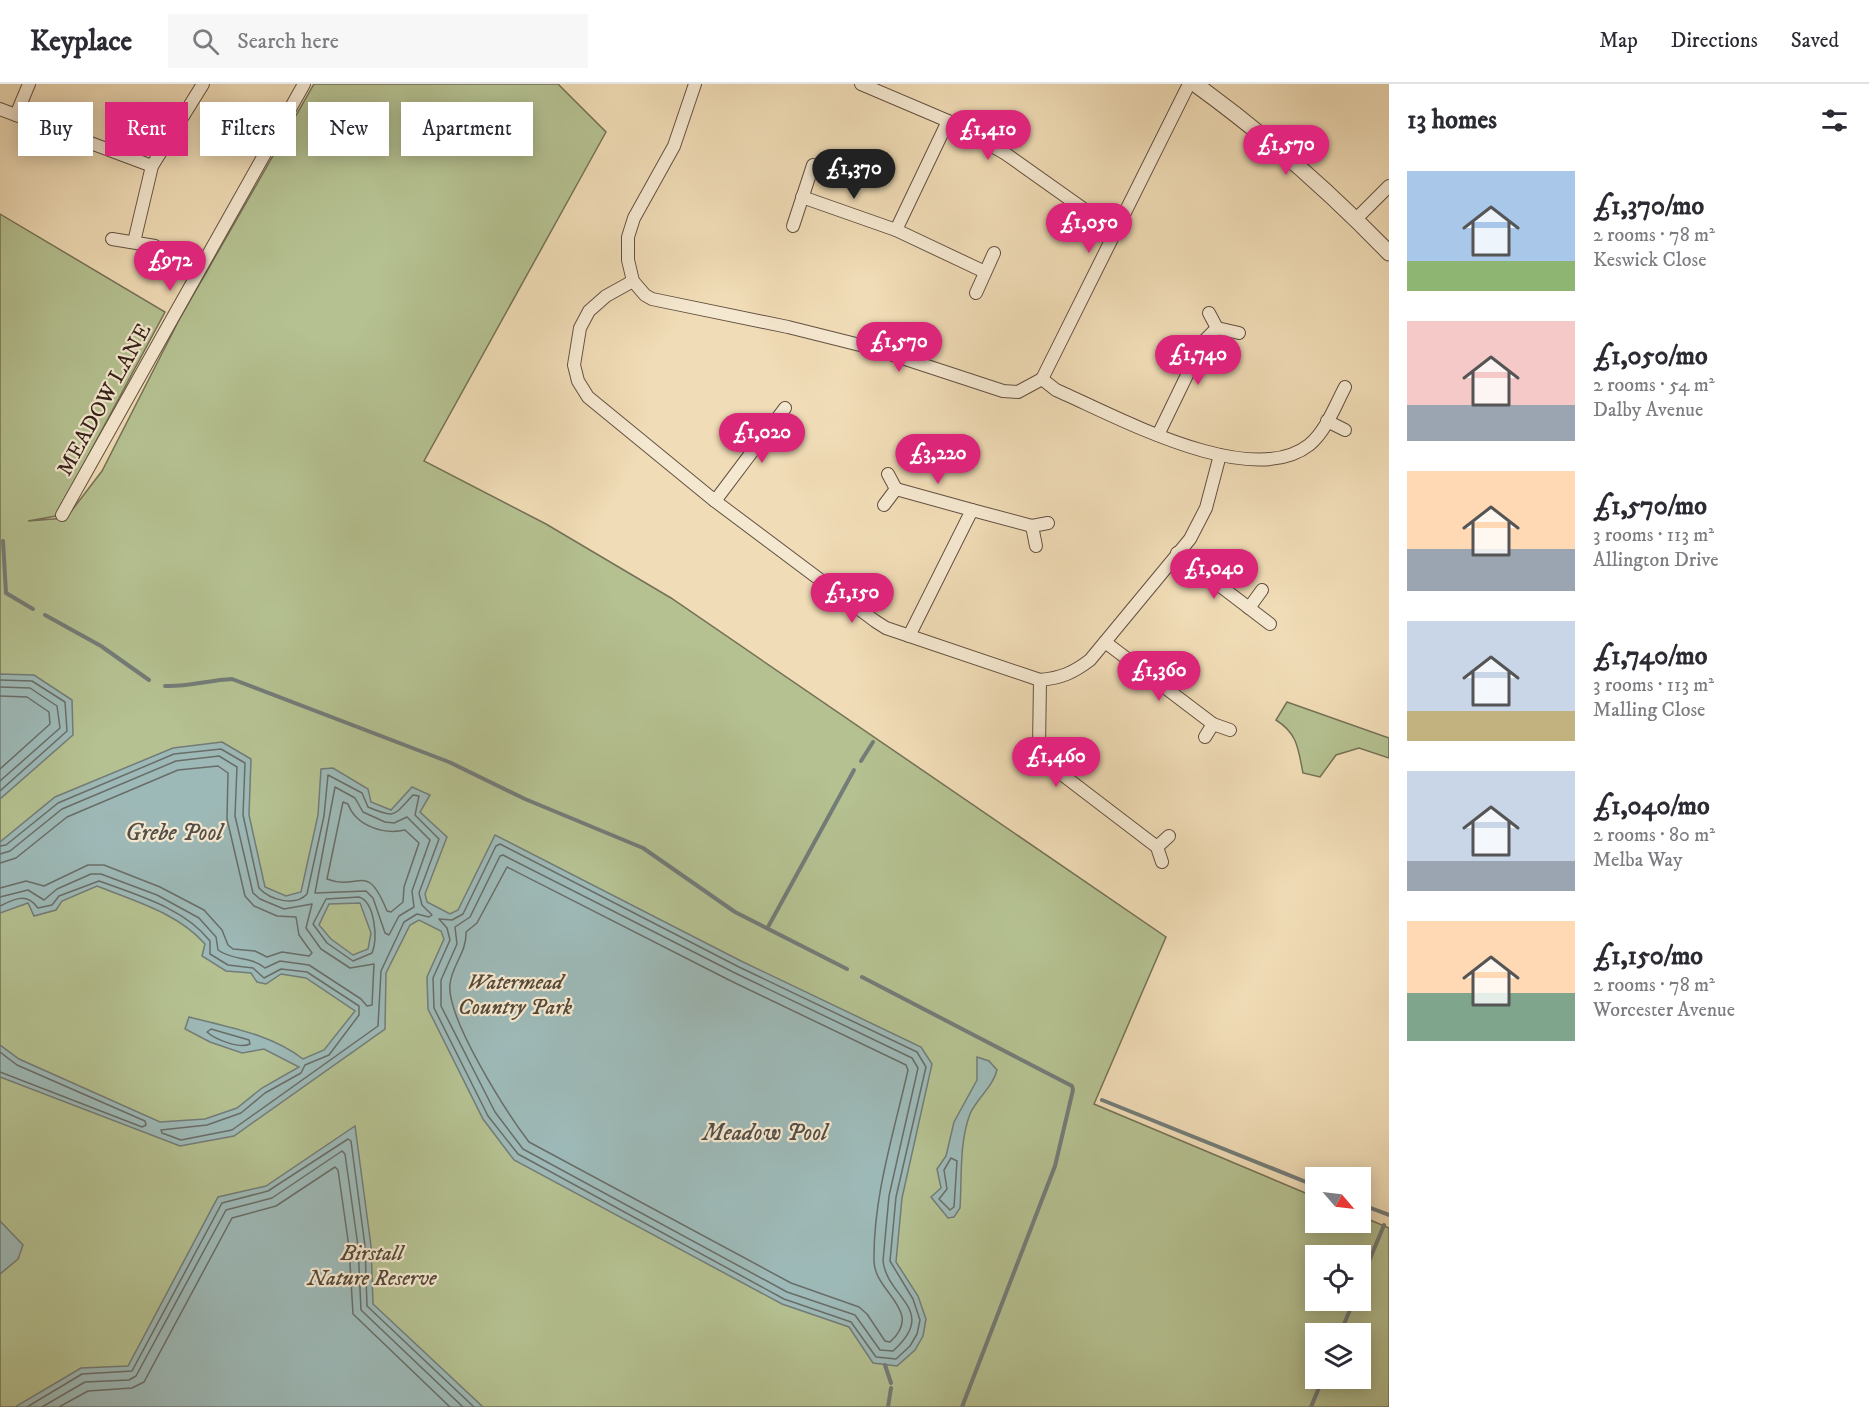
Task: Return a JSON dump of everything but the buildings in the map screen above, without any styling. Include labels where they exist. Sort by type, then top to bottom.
[{"type":"street","points":[[16,115],[28,84]]},
{"type":"street","points":[[134,242],[152,166],[203,84]]},
{"type":"street","name":"MEADOW LANE","points":[[62,515],[304,84]]},
{"type":"street","points":[[695,84],[674,146],[634,218],[628,237],[628,260],[633,281],[645,295],[652,299],[788,327],[872,348],[1003,391],[1018,392],[1042,378],[1189,84]]},
{"type":"street","points":[[861,84],[948,121],[1006,154],[1116,232]]},
{"type":"street","points":[[1195,84],[1256,128],[1356,219],[1389,253]]},
{"type":"street","points":[[0,109],[152,166]]},
{"type":"street","points":[[896,230],[948,121]]},
{"type":"street","points":[[793,226],[813,165]]},
{"type":"street","points":[[1356,219],[1389,186]]},
{"type":"street","points":[[802,197],[896,230],[985,272]]},
{"type":"street","points":[[112,239],[155,246]]},
{"type":"street","points":[[976,292],[994,253]]},
{"type":"street","points":[[633,281],[606,296],[589,311],[580,327],[574,365],[578,381],[598,408],[715,501],[886,628],[1040,680],[1060,678],[1075,672],[1090,660],[1190,539],[1206,508],[1220,455]]},
{"type":"street","points":[[1209,313],[1217,328],[1239,333]]},
{"type":"street","points":[[1158,435],[1203,342],[1217,328]]},
{"type":"street","points":[[1042,378],[1056,390],[1158,435],[1220,455],[1275,460],[1290,456],[1309,445],[1327,421],[1345,387]]},
{"type":"street","points":[[715,501],[784,408]]},
{"type":"street","points":[[1327,421],[1345,430]]},
{"type":"street","points":[[774,422],[790,435]]},
{"type":"street","points":[[888,474],[896,489],[1032,526],[1048,523]]},
{"type":"street","points":[[884,505],[896,489]]},
{"type":"street","points":[[909,636],[972,510]]},
{"type":"street","points":[[1032,526],[1036,546]]},
{"type":"street","points":[[1177,553],[1270,624]]},
{"type":"street","points":[[1249,608],[1262,590]]},
{"type":"street","points":[[1105,642],[1214,724],[1230,730]]},
{"type":"street","points":[[1040,680],[1039,747],[1047,762],[1156,847],[1162,862]]},
{"type":"street","points":[[1205,737],[1214,724]]},
{"type":"street","points":[[1156,847],[1169,836]]},
{"type":"green space","name":"Watermead Country Park","points":[[314,84],[558,84],[606,132],[424,461],[546,524],[671,598],[1166,937],[1094,1104],[1305,1193],[1305,1233],[1371,1233],[1371,1220],[1389,1228],[1389,1407],[0,1407],[0,214],[165,312],[56,516],[28,521],[66,518],[102,471],[179,320],[273,156],[296,156],[296,115]]},
{"type":"green space","points":[[1287,702],[1389,738],[1389,758],[1359,748],[1336,755],[1320,777],[1303,773],[1293,737],[1276,720]]},
{"type":"water","points":[[0,674],[34,675],[72,700],[73,735],[0,799]]},
{"type":"water","name":"Meadow Pool","points":[[222,742],[251,759],[249,815],[265,887],[286,896],[301,892],[318,815],[321,769],[333,768],[368,789],[371,802],[391,810],[412,787],[430,795],[420,812],[447,837],[425,894],[427,902],[450,914],[458,910],[495,835],[741,961],[921,1047],[932,1064],[902,1198],[896,1262],[918,1296],[926,1319],[923,1336],[915,1350],[897,1366],[873,1363],[849,1327],[782,1304],[514,1160],[483,1119],[428,1009],[427,977],[444,939],[441,931],[419,920],[410,925],[386,973],[385,1029],[234,1136],[180,1146],[0,1077],[0,1045],[19,1059],[160,1122],[205,1119],[237,1108],[262,1088],[299,1067],[264,1049],[242,1053],[210,1042],[185,1029],[189,1017],[263,1037],[291,1050],[303,1059],[324,1050],[355,1011],[306,978],[281,974],[266,984],[257,982],[251,973],[226,971],[202,956],[205,944],[182,924],[155,909],[97,886],[62,901],[56,910],[34,916],[28,903],[0,913],[0,842],[55,797],[173,748]],"holes":[[[360,903],[371,933],[368,949],[353,955],[331,939],[319,925],[329,904]]]},
{"type":"water","points":[[977,1057],[989,1061],[997,1070],[992,1082],[970,1114],[966,1125],[960,1208],[954,1217],[948,1218],[931,1197],[941,1188],[937,1169],[946,1156],[954,1122],[977,1080]]},
{"type":"water","points":[[355,1126],[371,1246],[373,1304],[483,1407],[15,1407],[81,1368],[128,1366],[218,1197],[266,1186]]},
{"type":"water","points":[[0,1221],[23,1245],[18,1259],[0,1274]]},
{"type":"waterway","points":[[3,541],[6,593],[33,609]]},
{"type":"waterway","points":[[45,615],[101,646],[149,680]]},
{"type":"waterway","points":[[165,686],[232,679],[449,762],[525,799],[643,848],[735,912],[847,969]]},
{"type":"waterway","points":[[861,761],[873,742]]},
{"type":"waterway","points":[[768,927],[854,770]]},
{"type":"waterway","points":[[862,977],[1072,1086],[1073,1090],[1055,1166],[962,1407]]},
{"type":"waterway","points":[[1102,1100],[1305,1182]]},
{"type":"waterway","points":[[1371,1208],[1389,1215]]},
{"type":"waterway","points":[[1371,1256],[1384,1225]]},
{"type":"waterway","points":[[1345,1323],[1349,1311]]},
{"type":"waterway","points":[[885,1365],[891,1383]]},
{"type":"waterway","points":[[888,1407],[891,1388]]},
{"type":"waterway","points":[[1311,1407],[1318,1389]]},
{"type":"water label","name":"Grebe Pool","points":[[174,832]]},
{"type":"park label","name":"Birstall Nature Reserve","points":[[372,1264]]}]
